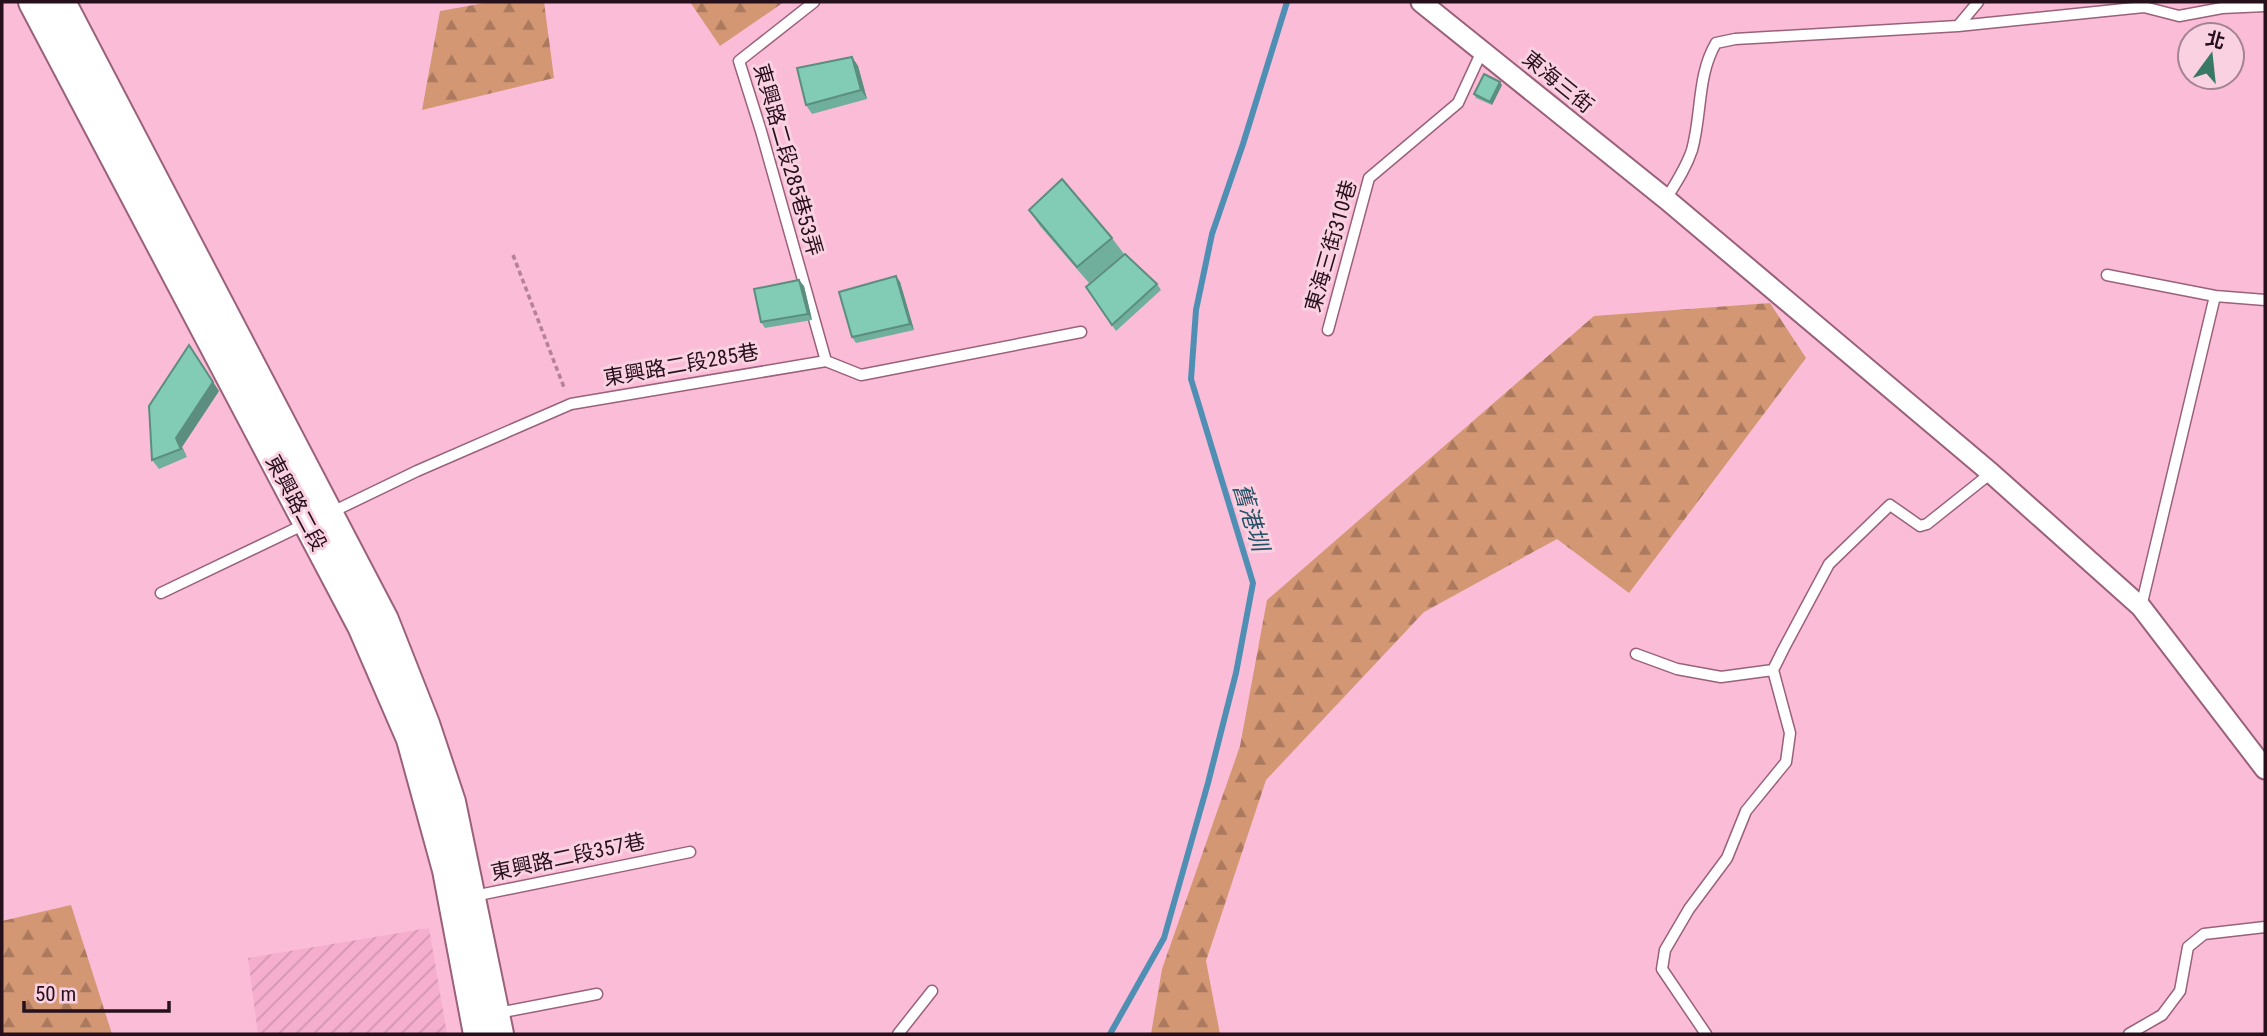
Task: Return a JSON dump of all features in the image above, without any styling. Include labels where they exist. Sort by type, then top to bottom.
[{"type":"main road","name":"東興路二段","points":[[33,2],[197,287]]},
{"type":"main road","name":"東興路二段","points":[[61,2],[197,287],[318,518],[411,739],[447,870],[462,898],[487,1025]]},
{"type":"street","name":"東海三街","points":[[1421,2],[1666,198],[1991,473],[2141,607],[2265,769]]},
{"type":"lane","name":"東興路二段285巷53弄","points":[[814,2],[738,61],[761,131],[826,361]]},
{"type":"lane","points":[[1958,26],[1978,2]]},
{"type":"lane","points":[[1666,198],[1685,168],[1693,147],[1706,59],[1716,43],[1735,39],[1958,26],[2144,7],[2179,16],[2222,8],[2265,6]]},
{"type":"lane","name":"東海三街310巷","points":[[1328,330],[1369,178],[1458,103],[1482,51]]},
{"type":"lane","points":[[2107,275],[2215,296],[2265,300]]},
{"type":"lane","points":[[2141,607],[2215,296]]},
{"type":"lane","points":[[826,361],[861,375],[1081,332]]},
{"type":"lane","name":"東興路二段285巷","points":[[161,593],[417,471],[571,404],[826,361]]},
{"type":"lane","points":[[1706,1034],[1662,969],[1662,959],[1689,909],[1727,858],[1746,811],[1786,762],[1790,733],[1773,670],[1829,564],[1890,505],[1920,526],[1927,524],[1991,473]]},
{"type":"lane","points":[[1636,654],[1678,669],[1721,677],[1773,670]]},
{"type":"lane","name":"東興路二段357巷","points":[[462,898],[691,852]]},
{"type":"lane","points":[[2129,1034],[2162,1015],[2180,991],[2188,947],[2204,934],[2265,927]]},
{"type":"lane","points":[[898,1034],[932,991]]},
{"type":"lane","points":[[487,1025],[597,994]]},
{"type":"path","points":[[513,255],[571,404]]},
{"type":"shaded area","points":[[429,928],[447,1034],[258,1034],[248,958]]},
{"type":"green space","points":[[490,2],[544,2],[554,78],[422,110],[440,11]]},
{"type":"green space","points":[[690,2],[784,2],[720,46]]},
{"type":"green space","points":[[1770,303],[1806,358],[1629,593],[1557,539],[1424,612],[1266,780],[1206,961],[1220,1034],[1151,1034],[1162,969],[1240,746],[1267,600],[1594,316]]},
{"type":"green space","points":[[71,905],[112,1034],[2,1034],[2,921]]},
{"type":"building","points":[[852,57],[861,90],[806,105],[797,68]]},
{"type":"building","points":[[1484,74],[1500,82],[1490,102],[1474,94]]},
{"type":"building","points":[[1062,179],[1112,238],[1077,267],[1029,210]]},
{"type":"building","points":[[1125,254],[1157,284],[1112,325],[1086,287]]},
{"type":"building","points":[[896,276],[910,324],[852,337],[839,292]]},
{"type":"building","points":[[799,280],[808,314],[761,322],[754,289]]},
{"type":"building","points":[[189,345],[213,382],[176,438],[181,449],[152,460],[149,406]]},
{"type":"waterway","name":"舊港圳","points":[[1110,1034],[1164,938],[1236,673],[1253,583],[1191,379],[1196,310],[1212,234],[1287,2]]}]
